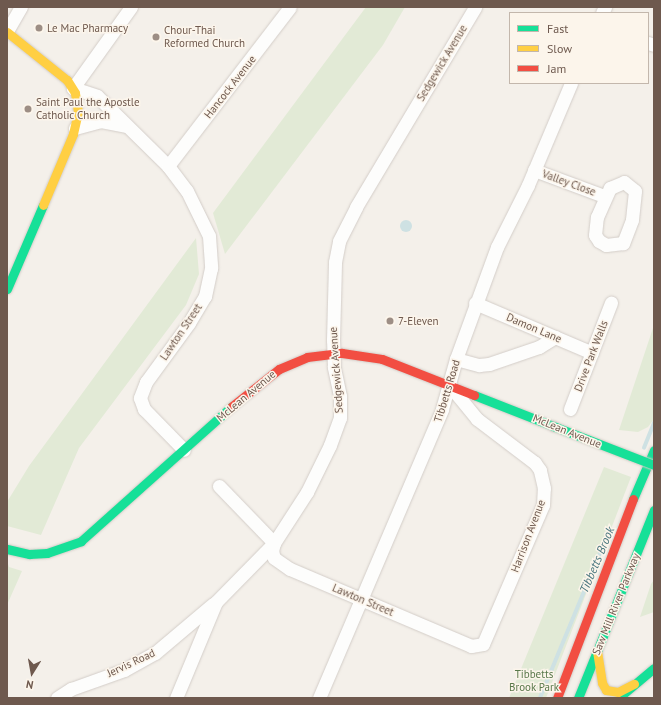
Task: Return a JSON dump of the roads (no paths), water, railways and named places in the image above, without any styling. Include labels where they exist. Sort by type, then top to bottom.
[{"type":"main road","points":[[7,32],[62,76],[73,88],[78,112],[75,128],[7,287]]},
{"type":"main road","name":"McLean Avenue","points":[[7,549],[29,554],[47,553],[81,541],[271,373],[307,358],[333,353],[372,356],[449,384],[654,465]]},
{"type":"main road","name":"Saw Mill River Parkway","points":[[557,698],[628,512],[654,450]]},
{"type":"main road","name":"Saw Mill River Parkway","points":[[578,698],[654,510]]},
{"type":"main road","points":[[597,650],[601,680],[606,690],[618,692],[634,684]]},
{"type":"main road","points":[[619,698],[654,668]]},
{"type":"street","points":[[7,32],[21,7]]},
{"type":"street","points":[[73,88],[131,7]]},
{"type":"street","name":"Hancock Avenue","points":[[168,166],[290,7]]},
{"type":"street","name":"Sedgewick Avenue","points":[[176,698],[216,602],[274,543],[307,492],[330,445],[340,418],[340,396],[333,353],[335,262],[339,241],[356,207],[475,7]]},
{"type":"street","name":"Tibbetts Road","points":[[319,698],[361,599],[414,481],[442,409],[456,359],[475,303],[497,247],[534,170],[571,84]]},
{"type":"street","name":"Lawton Street","points":[[73,88],[97,96],[168,166],[184,186],[205,225],[211,247],[211,268],[208,286],[200,305],[146,382],[140,398],[144,409],[184,450]]},
{"type":"street","points":[[75,128],[101,121],[126,126]]},
{"type":"street","name":"Valley Close","points":[[534,170],[604,196]]},
{"type":"street","name":"Valley Close","points":[[624,182],[634,191],[636,200],[627,234],[623,243],[616,246],[598,242],[595,234],[594,225],[604,196],[615,184],[624,182]]},
{"type":"street","name":"Damon Lane","points":[[475,303],[592,353]]},
{"type":"street","name":"Drive Park Walls","points":[[570,409],[611,303]]},
{"type":"street","points":[[456,359],[479,366],[489,364],[539,347],[555,337]]},
{"type":"street","name":"Harrison Avenue","points":[[449,384],[478,419],[535,463],[540,470],[544,488],[543,505],[488,636],[483,644],[476,646]]},
{"type":"street","points":[[219,486],[274,543]]},
{"type":"street","name":"Lawton Street","points":[[274,543],[273,555],[282,565],[476,646]]},
{"type":"street","name":"Jervis Road","points":[[57,698],[71,689],[124,670],[155,653],[216,602]]},
{"type":"waterway","name":"Tibbetts Brook","points":[[644,448],[654,423]]},
{"type":"waterway","name":"Tibbetts Brook","points":[[540,698],[601,551]]},
{"type":"place","name":"Le Mac Pharmacy","points":[[39,28]]},
{"type":"place","name":"Chour-Thai Reformed Church","points":[[156,37]]},
{"type":"place","name":"Saint Paul the Apostle Catholic Church","points":[[28,109]]},
{"type":"place","name":"7-Eleven","points":[[390,321]]},
{"type":"park label","name":"Tibbetts Brook Park","points":[[534,681]]}]
